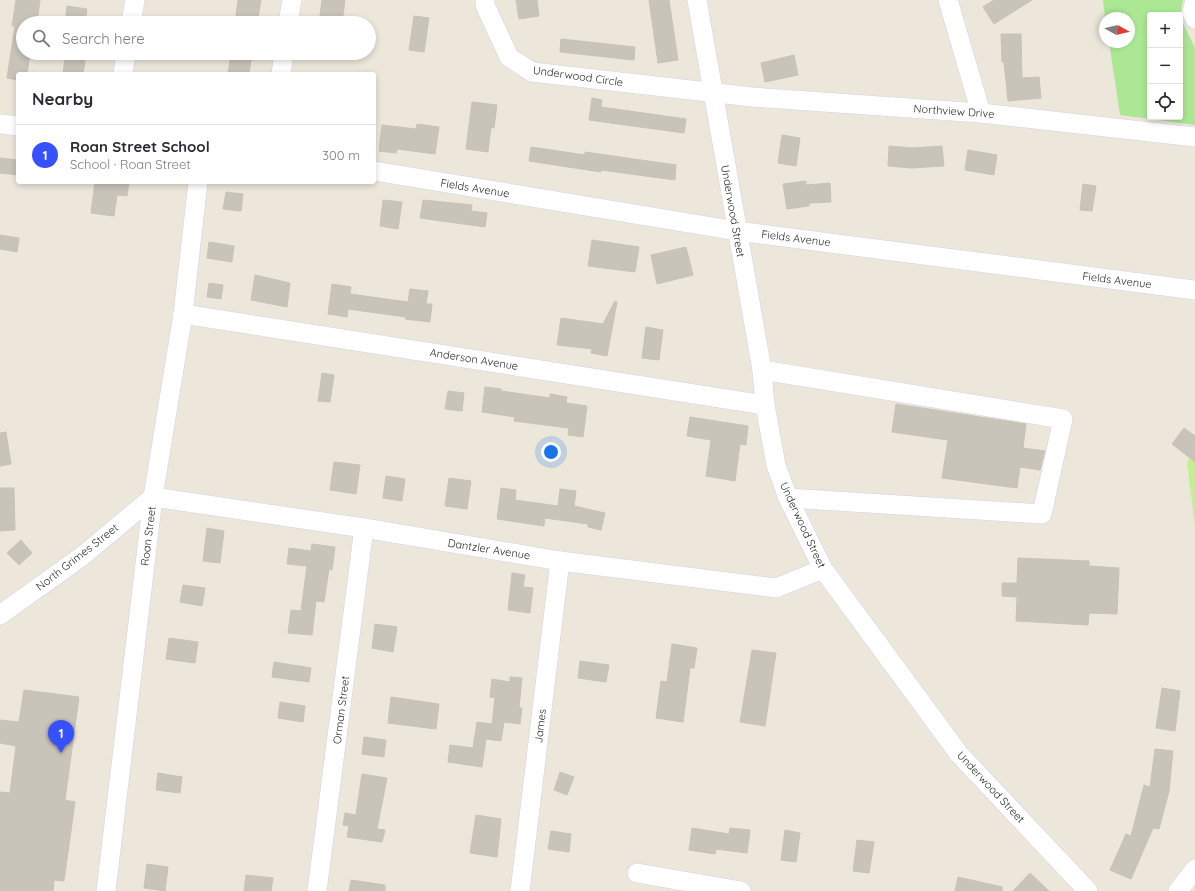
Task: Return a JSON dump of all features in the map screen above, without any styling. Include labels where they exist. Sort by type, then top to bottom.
[{"type":"street","points":[[132,16],[135,0]]},
{"type":"street","points":[[289,16],[292,0]]},
{"type":"street","name":"Underwood Circle","points":[[485,0],[485,5],[509,57],[532,72],[712,93]]},
{"type":"street","name":"Underwood Street","points":[[697,0],[712,93],[762,370],[765,405],[776,465],[788,498],[823,569],[959,754],[1088,891]]},
{"type":"street","points":[[948,0],[981,113]]},
{"type":"street","points":[[1195,0],[1192,13],[1195,19]]},
{"type":"street","points":[[123,72],[125,60]]},
{"type":"street","points":[[281,72],[283,60]]},
{"type":"street","name":"Northview Drive","points":[[712,93],[760,98],[981,113],[1195,136]]},
{"type":"street","points":[[0,124],[16,126]]},
{"type":"street","name":"Fields Avenue","points":[[376,171],[737,231],[1195,290]]},
{"type":"street","name":"Roan Street","points":[[106,891],[153,497],[183,314],[198,184]]},
{"type":"street","name":"Anderson Avenue","points":[[183,314],[765,405]]},
{"type":"street","points":[[762,370],[1063,418],[1042,514],[788,498]]},
{"type":"street","name":"Dantzler Avenue","points":[[153,497],[364,528],[560,561],[776,588],[823,569]]},
{"type":"street","name":"North Grimes Street","points":[[0,615],[81,557],[153,497]]},
{"type":"street","name":"Orman Street","points":[[317,891],[364,528]]},
{"type":"street","name":"James","points":[[520,891],[560,561]]},
{"type":"street","points":[[1178,891],[1195,869]]},
{"type":"street","points":[[637,873],[741,891]]},
{"type":"green space","points":[[1103,0],[1183,0],[1181,12],[1147,12],[1147,119],[1120,115],[1110,48],[1135,48],[1135,12],[1104,12]]},
{"type":"green space","points":[[1183,23],[1195,48],[1195,125],[1158,120],[1183,120]]},
{"type":"green space","points":[[1195,452],[1195,527],[1187,462]]},
{"type":"building","points":[[16,0],[40,0],[38,16],[16,16],[16,60],[29,60],[27,72],[16,72],[16,80],[7,78],[15,26],[12,26]]},
{"type":"building","points":[[238,0],[261,0],[258,16],[236,16]]},
{"type":"building","points":[[322,0],[345,0],[343,16],[320,16]]},
{"type":"building","points":[[516,0],[537,0],[539,16],[519,19]]},
{"type":"building","points":[[649,0],[669,0],[678,60],[658,63]]},
{"type":"building","points":[[994,0],[1032,0],[994,24],[983,7]]},
{"type":"building","points":[[67,6],[87,9],[86,16],[66,16]]},
{"type":"building","points":[[414,16],[429,18],[424,52],[409,50]]},
{"type":"building","points":[[1001,34],[1021,34],[1022,78],[1039,77],[1041,98],[1008,101],[1004,62],[1002,62]]},
{"type":"building","points":[[561,39],[635,47],[634,60],[560,52]]},
{"type":"building","points":[[794,55],[798,75],[765,82],[761,63]]},
{"type":"building","points":[[65,60],[85,61],[83,72],[63,72]]},
{"type":"building","points":[[230,60],[251,60],[249,72],[228,72]]},
{"type":"building","points":[[592,98],[602,100],[601,107],[686,119],[684,133],[589,120]]},
{"type":"building","points":[[472,102],[497,105],[494,128],[491,127],[488,152],[466,149]]},
{"type":"building","points":[[417,124],[439,127],[435,154],[397,149],[396,153],[379,151],[382,125],[416,129]]},
{"type":"building","points":[[782,135],[800,138],[796,166],[778,163]]},
{"type":"building","points":[[889,146],[914,148],[942,146],[944,166],[911,168],[888,166]]},
{"type":"building","points":[[531,147],[585,155],[585,152],[676,165],[675,180],[601,170],[601,172],[529,161]]},
{"type":"building","points":[[968,150],[997,155],[994,175],[965,170]]},
{"type":"building","points":[[0,158],[16,160],[16,175],[0,173]]},
{"type":"building","points":[[806,181],[806,185],[830,183],[831,202],[809,203],[809,206],[787,209],[783,184]]},
{"type":"building","points":[[95,184],[129,184],[127,196],[117,195],[114,216],[91,213]]},
{"type":"building","points":[[1083,184],[1096,186],[1092,211],[1080,210]]},
{"type":"building","points":[[226,192],[243,194],[241,211],[223,209]]},
{"type":"building","points":[[383,200],[402,202],[398,229],[380,226]]},
{"type":"building","points":[[423,200],[472,205],[471,211],[487,213],[485,227],[420,218]]},
{"type":"building","points":[[0,235],[19,238],[17,252],[0,249]]},
{"type":"building","points":[[592,240],[639,247],[635,272],[588,266]]},
{"type":"building","points":[[209,242],[234,246],[232,262],[207,258]]},
{"type":"building","points":[[686,247],[693,275],[657,284],[651,255]]},
{"type":"building","points":[[255,275],[290,283],[287,307],[251,300]]},
{"type":"building","points":[[209,283],[223,285],[221,299],[207,297]]},
{"type":"building","points":[[332,284],[351,287],[350,294],[408,302],[410,289],[428,291],[426,304],[432,304],[430,322],[348,309],[347,317],[328,314]]},
{"type":"building","points":[[615,301],[617,302],[607,356],[591,353],[592,349],[557,345],[561,318],[603,324]]},
{"type":"building","points":[[646,327],[663,330],[659,360],[642,358]]},
{"type":"building","points":[[322,373],[334,375],[330,402],[318,401]]},
{"type":"building","points":[[485,387],[501,389],[501,391],[550,398],[550,394],[567,397],[566,403],[587,406],[583,437],[568,435],[569,428],[514,421],[515,417],[482,412]]},
{"type":"building","points":[[448,391],[464,393],[462,411],[445,409]]},
{"type":"building","points":[[896,404],[1026,424],[1023,448],[1045,451],[1040,470],[1020,467],[1017,488],[942,478],[948,440],[892,432]]},
{"type":"building","points":[[690,417],[748,426],[746,445],[740,444],[735,481],[706,476],[711,440],[687,436]]},
{"type":"building","points":[[1184,428],[1195,436],[1195,462],[1172,444]]},
{"type":"building","points":[[6,432],[11,464],[0,466],[0,433]]},
{"type":"building","points":[[334,462],[360,465],[356,494],[330,490]]},
{"type":"building","points":[[386,476],[405,479],[402,501],[383,498]]},
{"type":"building","points":[[449,478],[471,481],[467,509],[445,506]]},
{"type":"building","points":[[0,488],[14,488],[15,530],[0,531]]},
{"type":"building","points":[[501,488],[516,490],[515,500],[558,506],[560,489],[576,491],[574,506],[605,513],[601,530],[588,527],[588,524],[545,518],[544,526],[497,519]]},
{"type":"building","points":[[207,528],[224,531],[220,563],[203,561]]},
{"type":"building","points":[[21,540],[32,553],[19,565],[7,553]]},
{"type":"building","points":[[312,544],[335,547],[332,570],[329,569],[324,602],[316,601],[312,635],[288,633],[291,610],[301,611],[307,566],[287,564],[289,548],[311,551]]},
{"type":"building","points":[[1018,558],[1089,561],[1089,566],[1119,568],[1117,614],[1089,613],[1088,625],[1016,621],[1017,597],[1002,596],[1002,583],[1017,583]]},
{"type":"building","points":[[512,573],[525,575],[523,587],[533,588],[530,613],[508,610]]},
{"type":"building","points":[[183,585],[205,588],[202,606],[180,602]]},
{"type":"building","points":[[375,624],[397,627],[393,652],[372,648]]},
{"type":"building","points":[[169,638],[198,642],[195,663],[166,659]]},
{"type":"building","points":[[672,644],[697,648],[694,668],[690,668],[683,722],[656,718],[661,681],[667,682]]},
{"type":"building","points":[[752,650],[776,653],[765,726],[740,722]]},
{"type":"building","points":[[580,661],[609,665],[606,682],[578,678]]},
{"type":"building","points":[[274,662],[311,668],[309,682],[272,677]]},
{"type":"building","points":[[510,677],[522,678],[519,708],[522,708],[520,724],[504,722],[501,741],[486,739],[482,767],[448,762],[450,745],[473,748],[477,722],[492,724],[495,698],[490,697],[492,679],[510,682]]},
{"type":"building","points":[[1162,688],[1180,691],[1175,731],[1156,728]]},
{"type":"building","points":[[24,690],[79,697],[65,800],[75,802],[64,881],[54,880],[53,891],[0,891],[0,792],[10,793],[16,746],[0,743],[0,720],[19,722]]},
{"type":"building","points":[[391,697],[439,704],[436,729],[388,723]]},
{"type":"building","points":[[280,702],[305,706],[303,722],[278,718]]},
{"type":"building","points":[[364,737],[386,740],[384,757],[362,754]]},
{"type":"building","points":[[1155,749],[1173,751],[1169,791],[1159,829],[1153,828],[1131,879],[1110,870],[1126,834],[1131,836],[1144,785],[1150,787]]},
{"type":"building","points":[[560,772],[574,777],[567,795],[554,790]]},
{"type":"building","points":[[158,773],[182,777],[180,793],[156,790]]},
{"type":"building","points":[[362,774],[387,778],[377,829],[385,830],[382,842],[347,837],[349,826],[343,825],[345,813],[356,815]]},
{"type":"building","points":[[476,815],[501,819],[497,857],[470,853]]},
{"type":"building","points":[[692,828],[729,834],[730,828],[750,830],[747,853],[716,849],[715,854],[689,850]]},
{"type":"building","points":[[785,830],[800,833],[796,862],[781,860]]},
{"type":"building","points":[[551,831],[571,834],[569,852],[548,849]]},
{"type":"building","points":[[857,840],[874,842],[869,873],[853,871]]},
{"type":"building","points":[[147,864],[168,867],[165,891],[144,888]]},
{"type":"building","points":[[1030,873],[1049,891],[1013,891]]},
{"type":"building","points":[[246,875],[273,878],[271,891],[244,891]]},
{"type":"building","points":[[958,877],[1002,887],[1002,891],[955,891]]},
{"type":"building","points":[[351,880],[385,885],[385,891],[349,891]]},
{"type":"place","name":"Roan Street School","points":[[61,753]]}]
